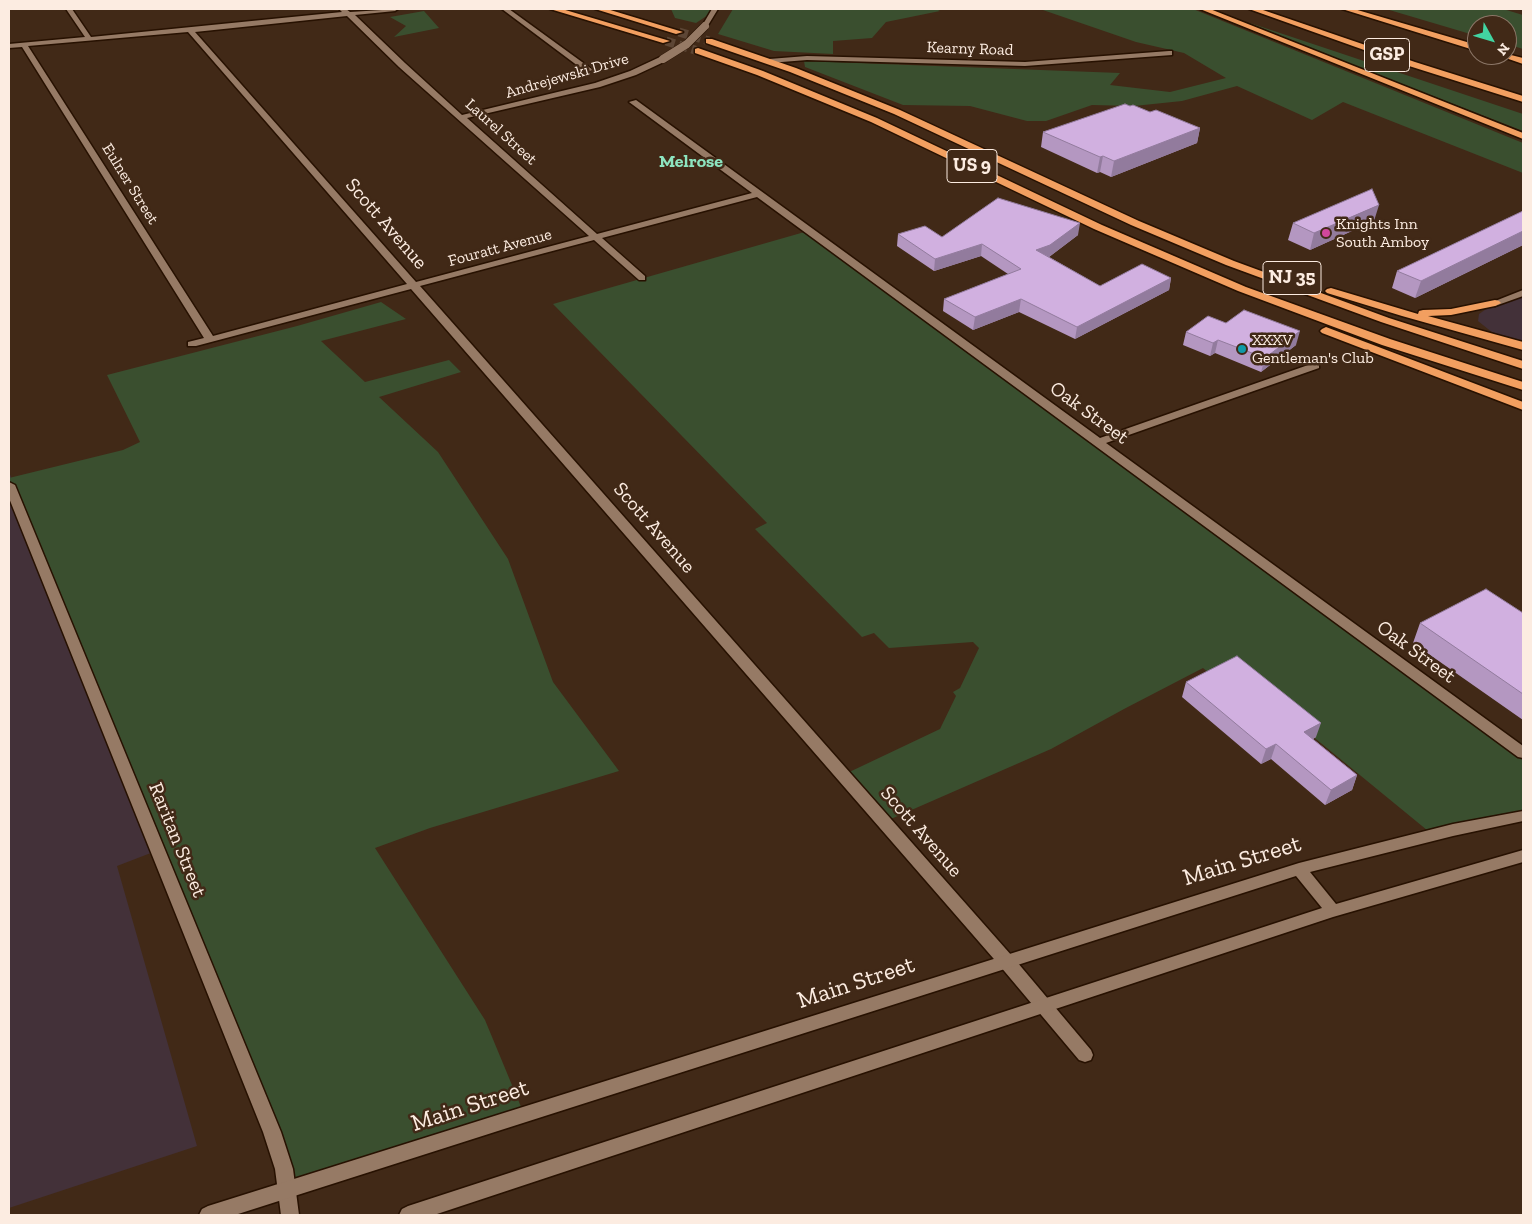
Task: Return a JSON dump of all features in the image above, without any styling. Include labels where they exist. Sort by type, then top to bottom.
[{"type":"highway","points":[[554,9],[666,41]]},
{"type":"highway","points":[[599,9],[678,32]]},
{"type":"highway","points":[[610,9],[620,15]]},
{"type":"highway","points":[[1204,9],[1523,136]]},
{"type":"highway","name":"GSP","points":[[1253,9],[1404,61],[1523,99]]},
{"type":"highway","name":"GSP","points":[[1346,9],[1467,45]]},
{"type":"highway","name":"US 9","points":[[709,41],[769,61],[915,120],[1113,214],[1194,248],[1348,308],[1523,365]]},
{"type":"highway","name":"US 9","points":[[698,52],[760,73],[874,120],[1091,224],[1242,290],[1386,342],[1523,386]]},
{"type":"highway","name":"NJ 35","points":[[1194,248],[1390,309],[1523,345]]},
{"type":"highway","name":"NJ 35","points":[[1242,290],[1317,328],[1523,406]]},
{"type":"highway","points":[[1390,309],[1419,313],[1440,313],[1495,303]]},
{"type":"highway","points":[[1495,303],[1477,319],[1492,333],[1523,345]]},
{"type":"street","points":[[69,9],[90,40]]},
{"type":"street","name":"Laurel Street","points":[[342,9],[402,65],[642,278]]},
{"type":"street","points":[[9,46],[90,40],[395,9]]},
{"type":"street","points":[[505,9],[589,70]]},
{"type":"street","name":"Andrejewski Drive","points":[[462,117],[597,85],[633,73],[663,59],[687,44],[706,26],[715,9]]},
{"type":"street","name":"Scott Avenue","points":[[190,30],[1006,961],[1085,1055]]},
{"type":"street","name":"Eulner Street","points":[[24,45],[210,339]]},
{"type":"street","name":"Kearny Road","points":[[769,61],[807,58],[1025,64],[1169,53]]},
{"type":"street","name":"Oak Street","points":[[633,102],[1523,753]]},
{"type":"street","name":"Fouratt Avenue","points":[[192,344],[758,194]]},
{"type":"street","points":[[1495,303],[1523,294]]},
{"type":"street","points":[[1098,442],[1315,366]]},
{"type":"street","name":"Raritan Street","points":[[9,485],[272,1132],[281,1160],[290,1215]]},
{"type":"street","name":"Main Street","points":[[208,1215],[1299,869],[1453,830],[1523,816]]},
{"type":"street","points":[[408,1215],[1333,911],[1523,856]]},
{"type":"street","points":[[1299,869],[1333,911]]},
{"type":"shaded area","points":[[1523,293],[1523,344],[1493,333],[1478,321],[1479,314],[1495,303]]},
{"type":"shaded area","points":[[9,472],[156,851],[117,866],[197,1146],[9,1208]]},
{"type":"green space","points":[[671,9],[717,9],[696,23],[675,18]]},
{"type":"green space","points":[[733,9],[936,9],[940,11],[886,22],[872,38],[833,41],[833,54],[774,51],[718,34]]},
{"type":"green space","points":[[1040,9],[1193,9],[1523,143],[1523,173],[1343,102],[1312,120],[1237,86],[1182,101],[1134,106],[1092,105],[1046,121],[1027,121],[970,106],[903,105],[805,67],[804,61],[1120,73],[1110,85],[1170,92],[1226,78],[1184,53],[1136,42]]},
{"type":"green space","points":[[1386,9],[1503,9],[1523,15],[1523,49],[1517,47],[1517,15],[1467,15],[1467,33]]},
{"type":"green space","points":[[424,11],[439,28],[394,37],[406,26],[390,17]]},
{"type":"green space","points":[[1247,22],[1523,114],[1523,131],[1340,60]]},
{"type":"green space","points":[[808,231],[1523,753],[1523,816],[1433,835],[1233,671],[1217,680],[1203,668],[1051,749],[884,822],[843,775],[940,729],[956,696],[953,692],[960,688],[979,648],[973,642],[889,648],[874,633],[862,637],[755,529],[767,523],[553,304]]},
{"type":"green space","points":[[381,302],[406,319],[321,341],[365,382],[449,360],[461,372],[379,397],[438,452],[508,559],[553,682],[619,771],[430,828],[375,848],[485,1020],[524,1114],[287,1190],[132,788],[9,485],[9,478],[123,450],[140,442],[107,375],[297,326]]},
{"type":"building","points":[[1125,104],[1150,112],[1156,110],[1200,128],[1114,161],[1103,156],[1100,157],[1043,132]]},
{"type":"building","points":[[1372,189],[1379,205],[1314,233],[1293,223]]},
{"type":"building","points":[[998,198],[1080,223],[1050,245],[1036,250],[1100,286],[1142,264],[1171,278],[1077,327],[1021,299],[975,317],[944,299],[1021,269],[982,244],[935,259],[898,234],[925,226],[942,237]]},
{"type":"building","points":[[1523,211],[1523,231],[1421,281],[1397,271]]},
{"type":"building","points":[[1244,310],[1300,331],[1265,358],[1218,340],[1213,343],[1186,332],[1208,316],[1226,323]]},
{"type":"building","points":[[1486,589],[1523,613],[1523,694],[1420,623]]},
{"type":"building","points":[[1237,656],[1321,723],[1304,732],[1357,775],[1331,790],[1276,744],[1266,749],[1186,682]]},
{"type":"tunnel","points":[[679,32],[709,41]]},
{"type":"tunnel","points":[[666,41],[698,51]]},
{"type":"place","name":"Knights Inn South Amboy","points":[[1326,233]]},
{"type":"place","name":"XXXV Gentleman's Club","points":[[1242,349]]},
{"type":"district","name":"Melrose","points":[[691,162]]}]
